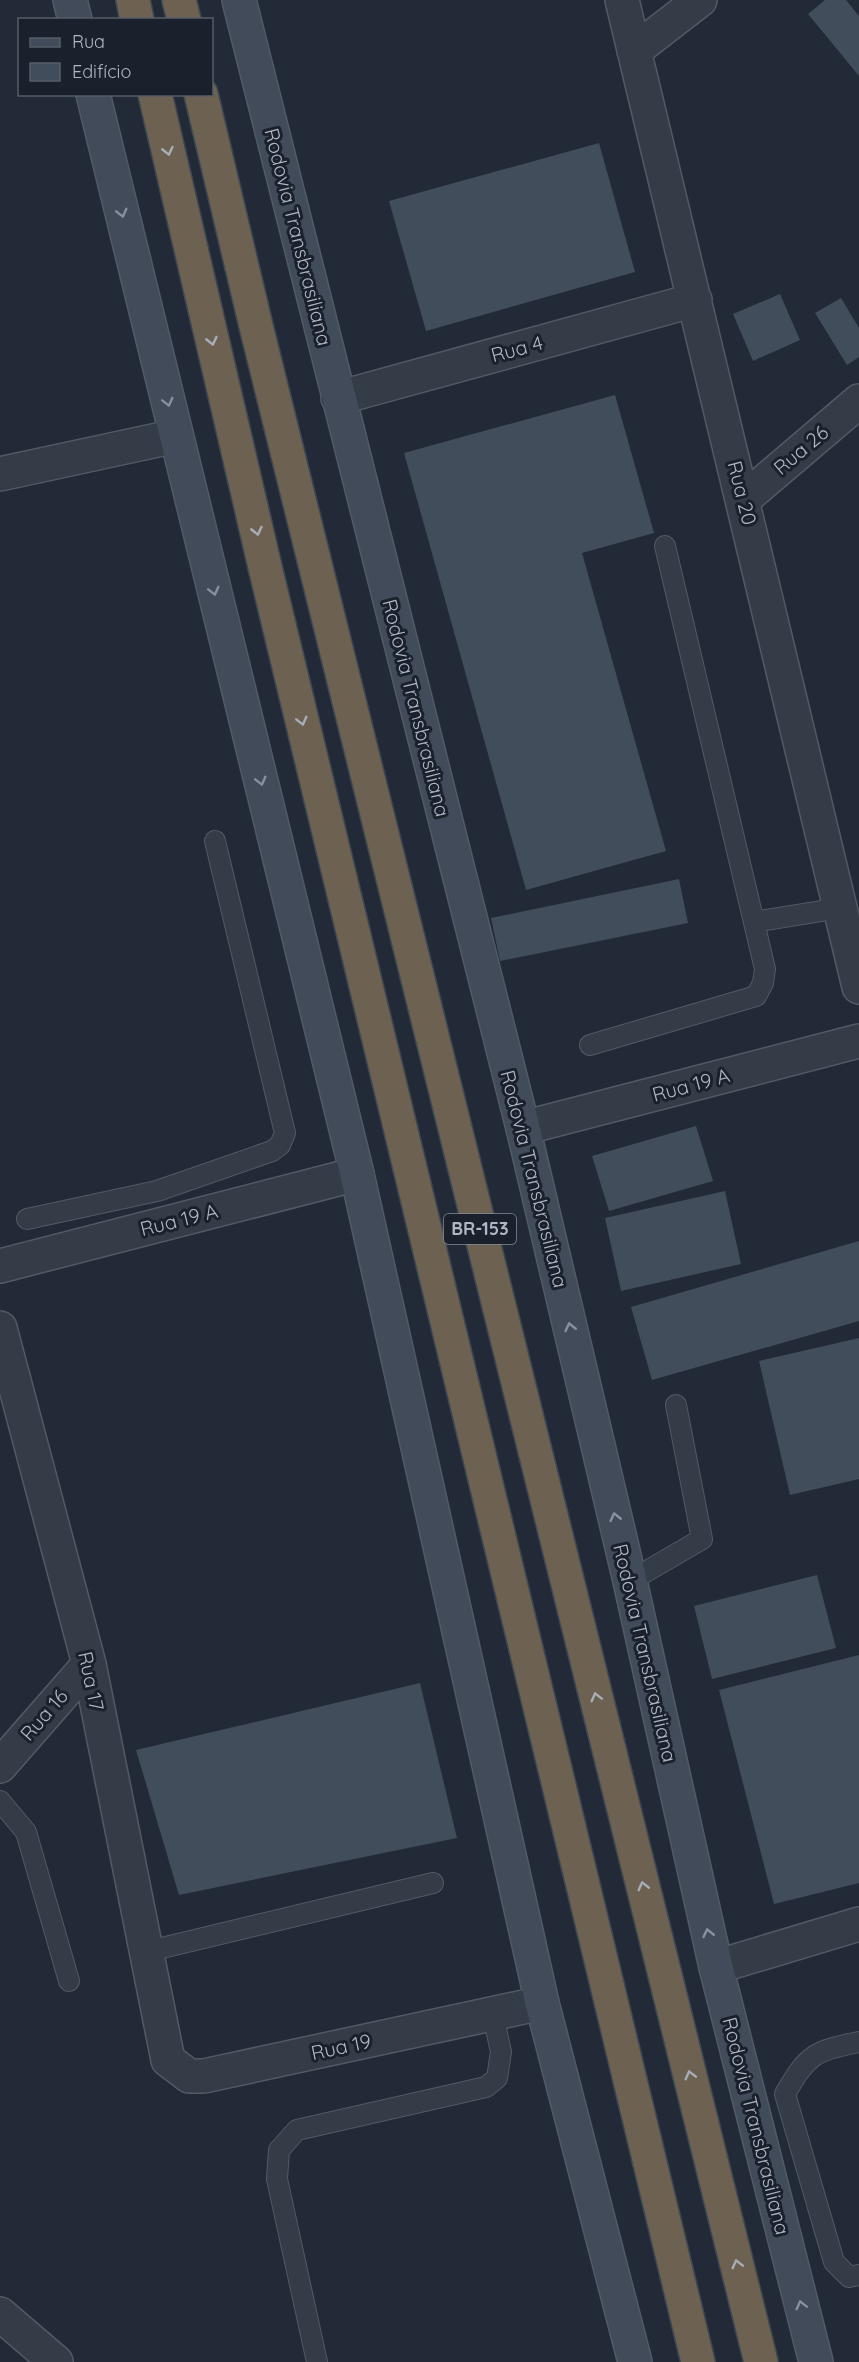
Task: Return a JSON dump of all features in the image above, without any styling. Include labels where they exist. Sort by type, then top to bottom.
[{"type":"highway","points":[[133,0],[137,18]]},
{"type":"highway","points":[[179,0],[184,18]]},
{"type":"highway","name":"BR-153","points":[[155,96],[270,590],[698,2362]]},
{"type":"highway","name":"BR-153","points":[[201,96],[265,361],[762,2362]]},
{"type":"main road","points":[[70,0],[74,18]]},
{"type":"main road","name":"Rodovia Transbrasiliana","points":[[239,0],[523,1128],[630,1581],[716,1967],[816,2362]]},
{"type":"main road","points":[[93,96],[357,1174],[542,2003],[635,2362]]},
{"type":"street","name":"Rua 20","points":[[622,0],[744,499],[853,911],[859,987]]},
{"type":"street","points":[[634,51],[699,0]]},
{"type":"street","name":"Rua 4","points":[[338,398],[695,300]]},
{"type":"street","name":"Rua 26","points":[[744,499],[859,401]]},
{"type":"street","points":[[0,474],[176,436]]},
{"type":"street","name":"Rua 19 A","points":[[523,1128],[859,1041]]},
{"type":"street","name":"Rua 19 A","points":[[0,1266],[357,1174]]},
{"type":"street","name":"Rua 17","points":[[0,1328],[89,1664],[161,2038]]},
{"type":"street","name":"Rua 16","points":[[0,1766],[89,1664]]},
{"type":"street","points":[[716,1967],[859,1924]]},
{"type":"street","name":"Rua 19","points":[[161,2038],[168,2060],[177,2069],[189,2076],[204,2076],[542,2003]]},
{"type":"street","points":[[0,2314],[56,2362]]},
{"type":"lane","points":[[590,1045],[756,996],[763,983],[765,969],[665,546]]},
{"type":"lane","points":[[27,1219],[157,1191],[272,1151],[280,1145],[285,1133],[215,841]]},
{"type":"lane","points":[[754,922],[853,911]]},
{"type":"lane","points":[[157,1191],[165,1223]]},
{"type":"lane","points":[[630,1581],[702,1539],[676,1405]]},
{"type":"lane","points":[[0,1801],[26,1832],[69,1981]]},
{"type":"lane","points":[[145,1952],[433,1882]]},
{"type":"lane","points":[[317,2362],[277,2179],[279,2150],[297,2130],[486,2087],[497,2078],[501,2052],[494,2015]]},
{"type":"lane","points":[[859,2042],[823,2049],[802,2064],[785,2094],[834,2262],[849,2277],[859,2275]]},
{"type":"building","points":[[825,0],[846,0],[859,16],[859,76],[808,14]]},
{"type":"building","points":[[599,143],[635,272],[426,331],[389,201]]},
{"type":"building","points":[[780,294],[800,340],[753,361],[733,314]]},
{"type":"building","points":[[841,298],[859,328],[859,357],[847,365],[815,313]]},
{"type":"building","points":[[615,395],[654,533],[582,553],[666,851],[526,890],[404,453]]},
{"type":"building","points":[[679,879],[688,923],[500,961],[491,918]]},
{"type":"building","points":[[696,1126],[713,1181],[609,1211],[592,1156]]},
{"type":"building","points":[[725,1191],[741,1264],[621,1291],[605,1218]]},
{"type":"building","points":[[859,1241],[859,1321],[652,1380],[631,1307]]},
{"type":"building","points":[[859,1338],[859,1479],[790,1495],[759,1361]]},
{"type":"building","points":[[817,1575],[836,1648],[712,1679],[694,1606]]},
{"type":"building","points":[[859,1655],[859,1883],[774,1904],[719,1690]]},
{"type":"building","points":[[420,1683],[457,1838],[179,1895],[136,1750]]}]
